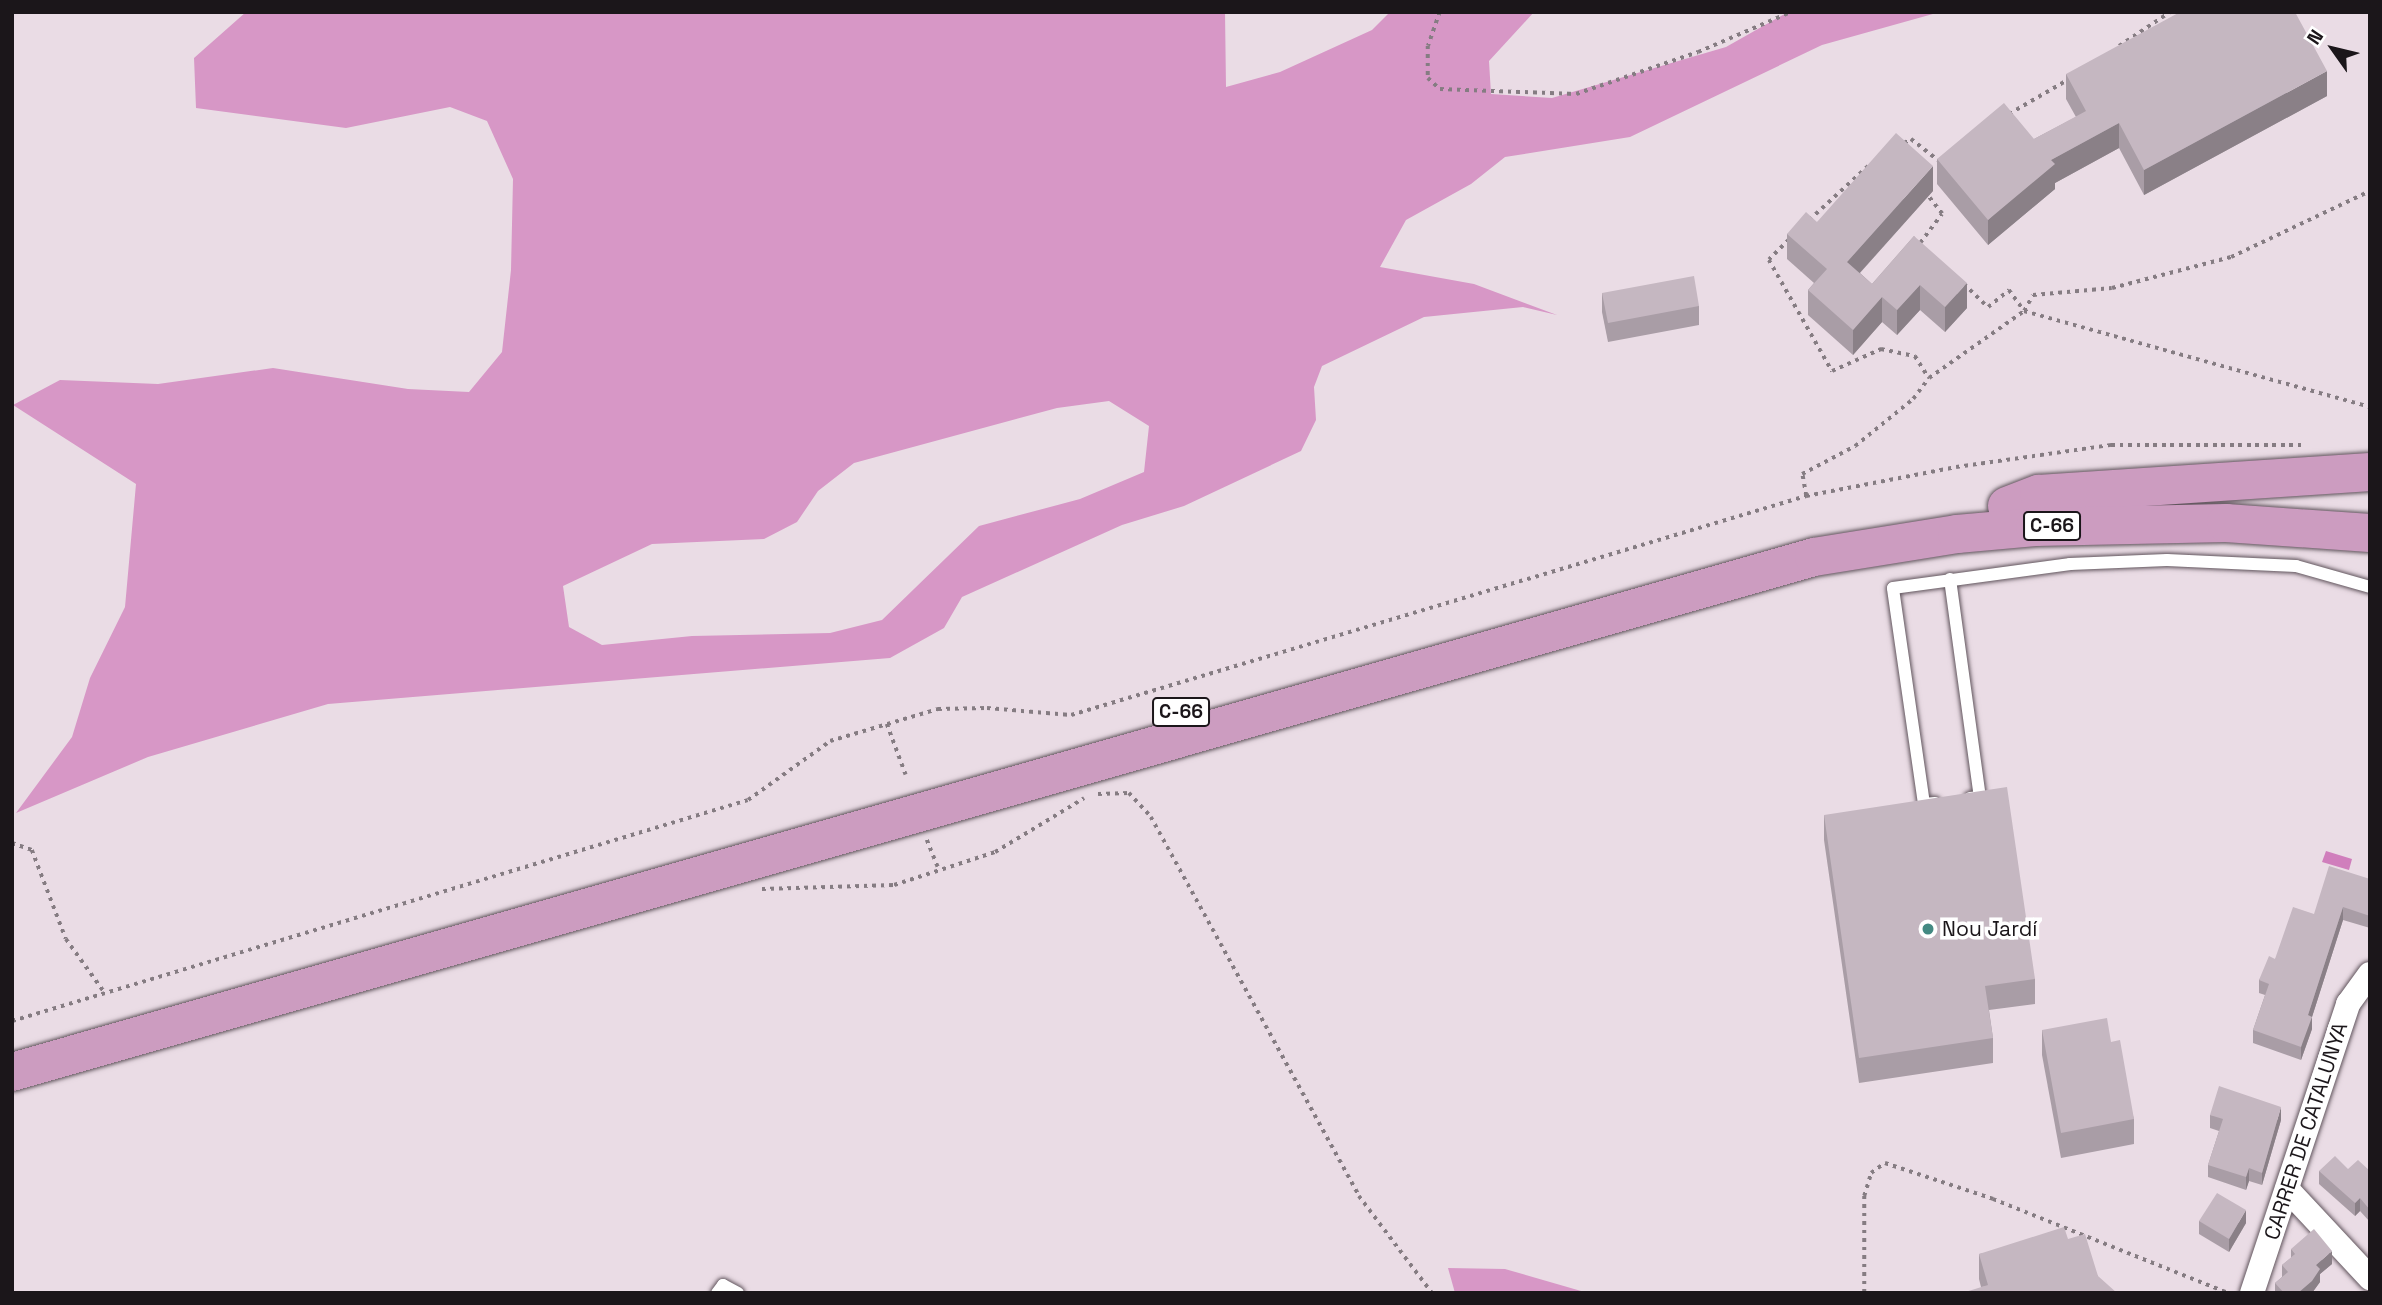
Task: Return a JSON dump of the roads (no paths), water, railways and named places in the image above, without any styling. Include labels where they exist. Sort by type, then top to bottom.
[{"type":"highway","points":[[2370,472],[2039,494],[2005,518],[2044,541],[2156,537],[2370,547]]},
{"type":"highway","name":"C-66","points":[[12,1072],[1713,583],[1814,558],[2005,518],[2160,499],[2370,509]]},
{"type":"highway","name":"C-66","points":[[12,1049],[1728,555],[1885,522],[2005,518],[2161,522],[2370,533]]},
{"type":"street","name":"CARRER DE CATALUNYA","points":[[2252,1293],[2348,1004],[2370,974]]},
{"type":"street","points":[[2287,1189],[2370,1278]]},
{"type":"lane","points":[[1951,579],[1980,797],[1924,804],[1893,588],[1951,579],[2070,564],[2167,560],[2296,566],[2370,587]]},
{"type":"lane","points":[[717,1293],[723,1285],[738,1293]]},
{"type":"place","name":"Nou Jardí","points":[[1928,929]]}]
